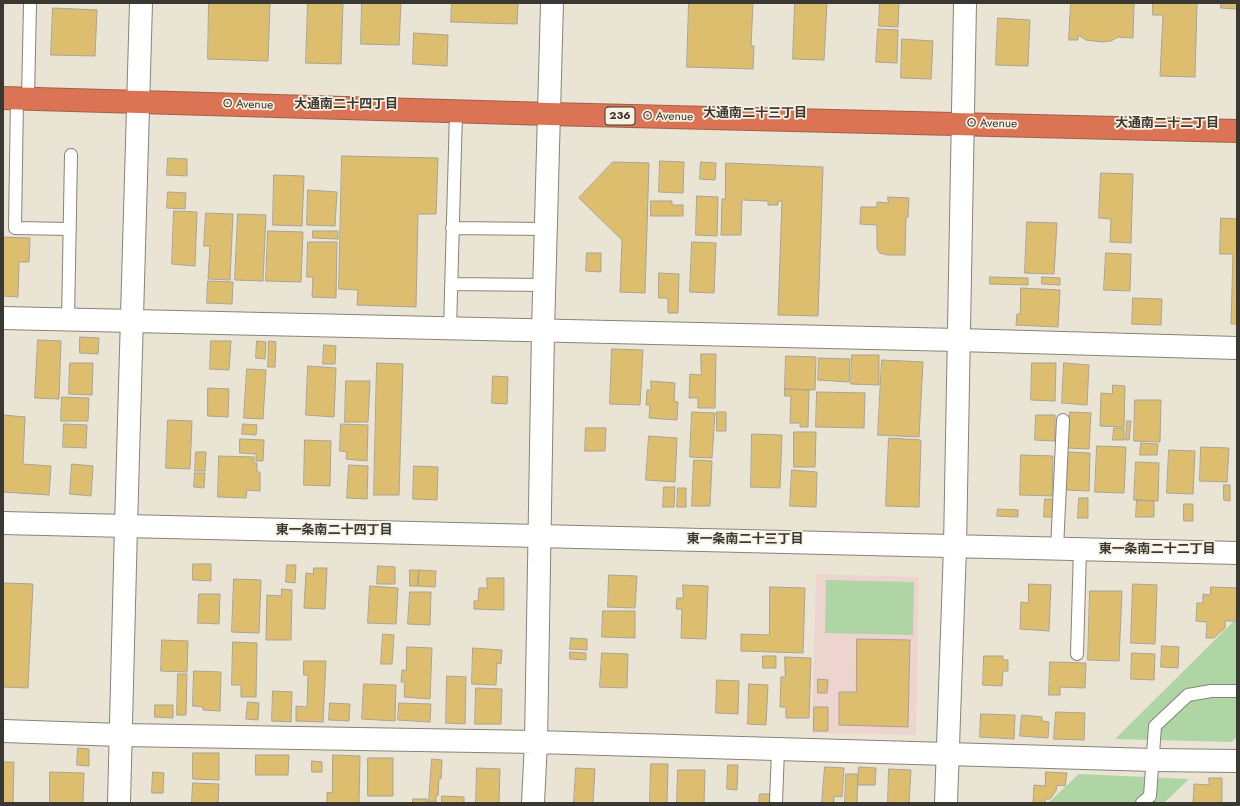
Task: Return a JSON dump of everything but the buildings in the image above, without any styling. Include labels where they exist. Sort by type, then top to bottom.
[{"type":"highway","name":"O Avenue","points":[[16,99],[456,112],[1237,131]]},
{"type":"street","points":[[119,803],[141,3]]},
{"type":"street","points":[[533,803],[536,742],[543,331],[552,3]]},
{"type":"street","points":[[946,803],[955,546],[965,3]]},
{"type":"street","points":[[3,318],[958,340],[1237,348]]},
{"type":"street","points":[[3,523],[1237,553]]},
{"type":"street","points":[[3,731],[121,735],[536,742],[1153,760],[1237,761]]},
{"type":"lane","points":[[30,3],[16,99],[9,228],[70,229]]},
{"type":"lane","points":[[450,329],[456,112]]},
{"type":"lane","points":[[68,320],[71,154]]},
{"type":"lane","points":[[452,228],[546,229]]},
{"type":"lane","points":[[451,284],[544,285]]},
{"type":"lane","points":[[1057,549],[1063,420]]},
{"type":"lane","points":[[1077,654],[1080,549]]},
{"type":"lane","points":[[1142,803],[1150,796],[1155,726],[1188,695],[1211,691],[1237,691]]},
{"type":"lane","points":[[776,803],[778,749]]},
{"type":"shaded area","points":[[816,574],[919,577],[916,735],[812,733]]},
{"type":"green space","points":[[826,580],[914,582],[913,635],[825,633]]},
{"type":"green space","points":[[1237,618],[1237,737],[1231,742],[1115,739]]},
{"type":"green space","points":[[1079,774],[1189,779],[1164,803],[1048,803]]},
{"type":"district","name":"大通南二十四丁目","points":[[346,105]]},
{"type":"district","name":"大通南二十三丁目","points":[[755,114]]},
{"type":"district","name":"大通南二十二丁目","points":[[1167,124]]},
{"type":"district","name":"東一条南二十四丁目","points":[[334,531]]},
{"type":"district","name":"東一条南二十三丁目","points":[[745,540]]},
{"type":"district","name":"東一条南二十二丁目","points":[[1157,550]]}]
